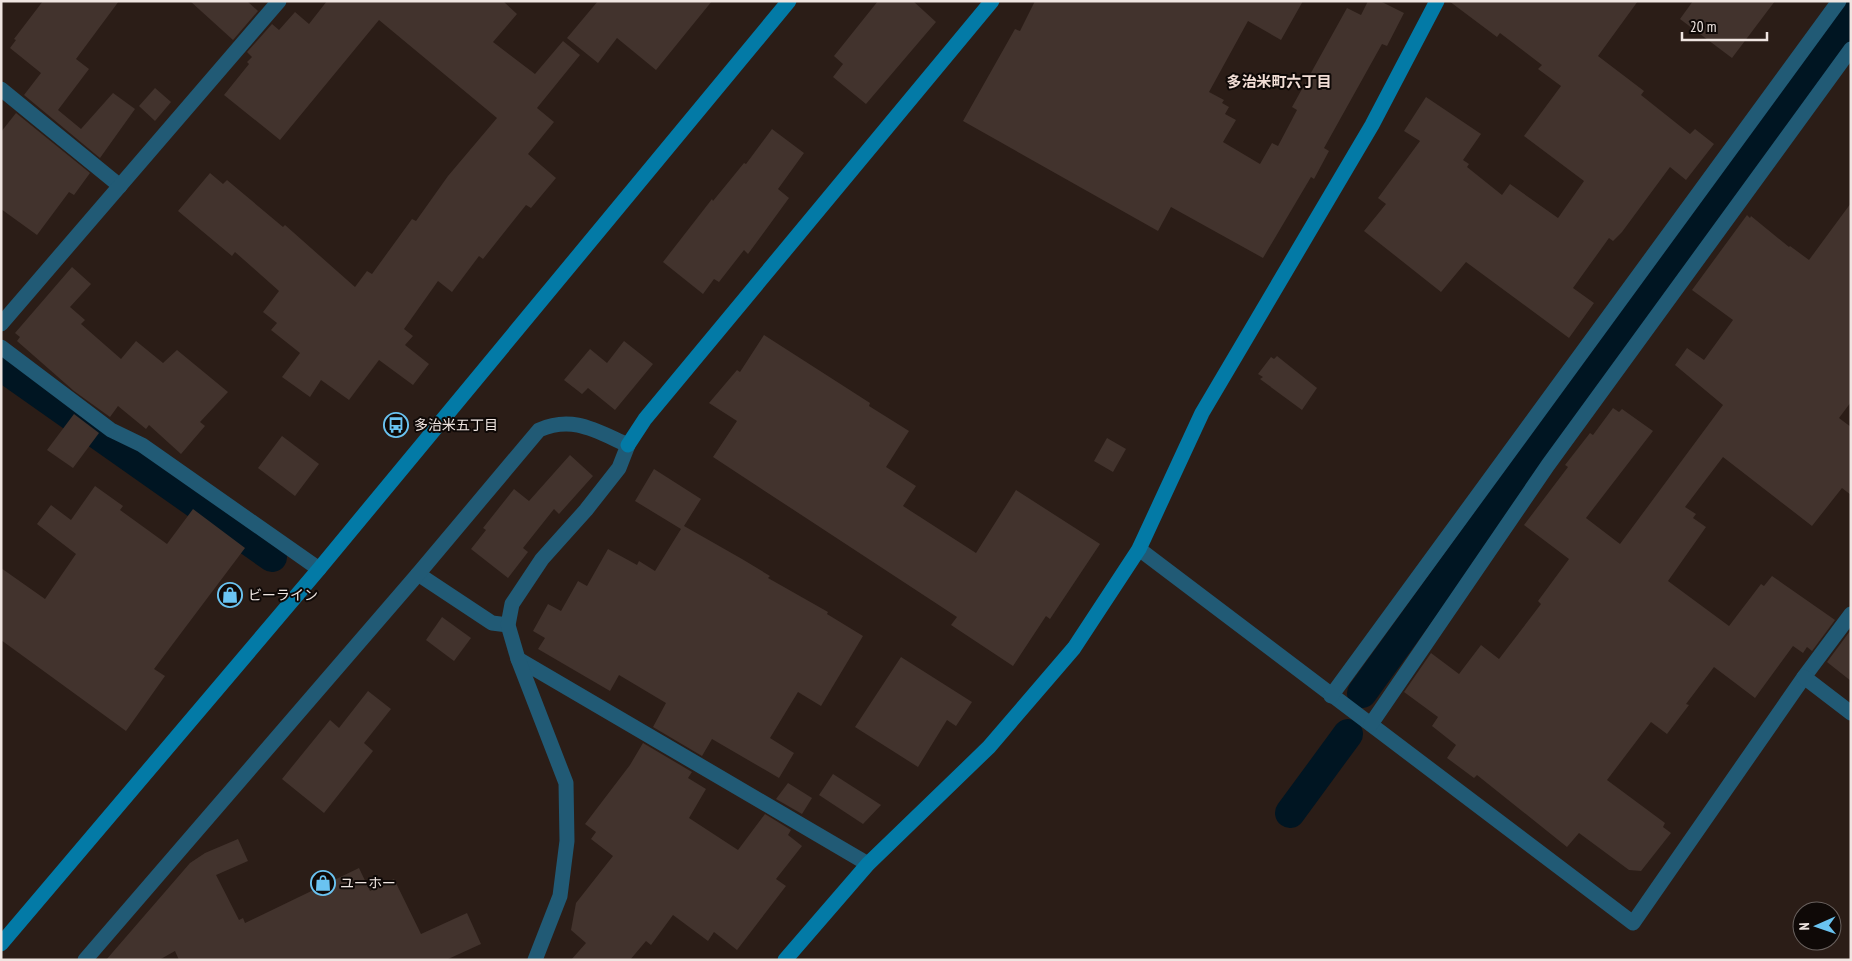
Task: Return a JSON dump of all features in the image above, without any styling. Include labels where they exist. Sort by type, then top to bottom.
[{"type":"street","points":[[1,324],[279,1]]},
{"type":"street","points":[[1,944],[319,569],[789,1]]},
{"type":"street","points":[[535,960],[560,896],[567,840],[566,783],[518,659],[508,625],[512,604],[542,559],[586,510],[619,468],[628,445],[645,419],[992,1]]},
{"type":"street","points":[[785,960],[868,864],[989,747],[1074,648],[1139,549],[1202,413],[1372,125],[1437,1]]},
{"type":"street","points":[[1332,696],[1839,1]]},
{"type":"street","points":[[1371,724],[1548,465],[1851,49]]},
{"type":"street","points":[[1,89],[120,186]]},
{"type":"street","points":[[1,347],[111,430],[142,445],[319,569]]},
{"type":"street","points":[[85,960],[418,574],[539,430],[554,423],[570,423],[588,427],[628,445]]},
{"type":"street","points":[[1139,549],[1633,924],[1804,677],[1851,614]]},
{"type":"street","points":[[418,574],[492,623],[508,625]]},
{"type":"street","points":[[518,659],[868,864]]},
{"type":"street","points":[[1804,677],[1851,713]]},
{"type":"building","points":[[43,1],[119,1],[76,59],[89,69],[58,110],[81,129],[113,93],[135,109],[100,158],[24,95],[41,73],[10,48],[16,40],[14,39]]},
{"type":"building","points":[[190,1],[247,1],[258,11],[233,40]]},
{"type":"building","points":[[327,1],[503,1],[517,14],[493,42],[535,74],[563,41],[580,55],[537,108],[554,122],[528,154],[556,178],[531,208],[526,205],[483,259],[479,256],[452,292],[438,281],[404,329],[413,336],[405,345],[429,364],[413,385],[379,360],[349,400],[321,380],[310,397],[282,377],[300,353],[271,330],[277,323],[263,312],[279,291],[235,252],[232,256],[178,211],[210,173],[223,184],[227,180],[283,227],[285,225],[355,287],[367,271],[372,274],[412,219],[416,221],[448,176],[497,118],[379,20],[280,140],[224,95],[249,64],[247,62],[252,57],[247,52],[272,24],[279,30],[295,12],[309,24]]},
{"type":"building","points":[[598,1],[712,1],[656,70],[617,38],[598,63],[567,38]]},
{"type":"building","points":[[878,1],[913,1],[936,22],[866,104],[833,77],[843,64],[834,56]]},
{"type":"building","points":[[1035,1],[1303,1],[1281,40],[1248,21],[1209,92],[1224,100],[1222,103],[1229,107],[1225,114],[1236,120],[1223,142],[1260,164],[1272,143],[1278,146],[1297,110],[1292,107],[1347,8],[1361,15],[1368,1],[1380,1],[1404,13],[1387,46],[1382,44],[1324,148],[1329,151],[1314,179],[1311,177],[1263,258],[1171,207],[1158,231],[963,121],[1015,29],[1020,31]]},
{"type":"building","points":[[1449,1],[1638,1],[1598,56],[1644,91],[1641,95],[1690,134],[1695,129],[1714,144],[1686,180],[1670,167],[1622,232],[1613,241],[1609,238],[1573,288],[1594,303],[1569,338],[1466,262],[1441,292],[1364,231],[1386,204],[1378,198],[1420,141],[1404,131],[1426,97],[1481,134],[1463,160],[1469,164],[1467,167],[1502,195],[1510,184],[1558,218],[1584,181],[1524,136],[1561,86],[1538,69],[1542,65],[1500,33],[1497,37]]},
{"type":"building","points":[[1693,1],[1775,1],[1732,58],[1680,19]]},
{"type":"building","points":[[155,88],[171,102],[155,121],[139,106]]},
{"type":"building","points":[[16,113],[90,173],[74,195],[69,192],[37,235],[1,209],[1,132]]},
{"type":"building","points":[[772,129],[804,153],[778,189],[789,198],[748,254],[744,250],[719,282],[714,279],[703,294],[663,262],[712,199],[713,201],[744,163],[746,164]]},
{"type":"building","points":[[1851,203],[1851,402],[1839,418],[1851,427],[1851,495],[1842,488],[1812,526],[1723,457],[1685,507],[1696,514],[1693,518],[1706,527],[1668,581],[1729,626],[1761,584],[1764,586],[1772,576],[1835,620],[1812,651],[1807,647],[1803,653],[1793,646],[1755,698],[1714,667],[1686,704],[1689,705],[1667,734],[1651,722],[1607,780],[1665,823],[1663,827],[1671,833],[1641,871],[1629,870],[1579,833],[1567,847],[1477,775],[1474,778],[1447,758],[1456,745],[1432,726],[1438,717],[1404,692],[1431,653],[1459,674],[1481,645],[1499,659],[1541,604],[1538,601],[1569,559],[1524,525],[1568,467],[1565,465],[1590,433],[1593,435],[1613,408],[1619,412],[1622,409],[1653,431],[1586,518],[1620,544],[1723,405],[1675,365],[1687,348],[1704,360],[1733,320],[1692,290],[1747,215],[1750,218],[1751,216],[1789,247],[1809,260]]},
{"type":"building","points":[[72,267],[91,284],[70,307],[85,320],[81,324],[121,359],[136,341],[163,363],[177,350],[228,392],[200,422],[205,426],[181,454],[149,425],[146,429],[118,406],[110,417],[74,391],[17,341],[20,337],[15,333]]},
{"type":"building","points":[[764,335],[870,403],[869,406],[909,431],[886,467],[916,486],[903,506],[976,553],[1016,490],[1100,544],[1050,619],[1046,616],[1013,666],[951,625],[957,617],[713,457],[737,421],[709,403],[737,370],[740,372]]},
{"type":"building","points":[[624,341],[653,364],[615,410],[588,388],[582,394],[564,380],[590,349],[607,363]]},
{"type":"building","points":[[1277,356],[1317,388],[1302,410],[1260,379],[1263,377],[1258,374],[1271,357],[1274,359]]},
{"type":"building","points":[[74,414],[99,433],[73,468],[47,450]]},
{"type":"building","points":[[282,436],[319,464],[295,496],[258,468]]},
{"type":"building","points":[[1107,438],[1126,449],[1113,472],[1094,461]]},
{"type":"building","points":[[570,455],[593,476],[559,514],[554,509],[523,548],[528,552],[508,578],[471,549],[486,530],[483,528],[514,489],[529,501]]},
{"type":"building","points":[[654,469],[701,499],[684,526],[770,576],[768,578],[828,612],[827,614],[863,636],[821,706],[798,692],[770,738],[794,753],[779,778],[712,739],[702,756],[653,727],[666,703],[619,675],[610,691],[538,649],[545,638],[533,631],[548,604],[561,611],[578,581],[587,586],[608,549],[637,565],[639,561],[655,571],[681,529],[635,501]]},
{"type":"building","points":[[95,486],[123,506],[120,510],[167,544],[193,509],[245,548],[154,669],[165,676],[126,731],[1,640],[1,568],[45,599],[76,554],[37,524],[51,505],[71,520]]},
{"type":"building","points":[[442,617],[471,638],[454,661],[426,640]]},
{"type":"building","points":[[1851,632],[1851,681],[1827,662]]},
{"type":"building","points":[[901,657],[972,702],[956,726],[947,720],[918,767],[855,727]]},
{"type":"building","points":[[368,691],[391,709],[364,743],[373,751],[324,813],[282,779],[330,720],[339,728]]},
{"type":"building","points":[[643,743],[692,772],[688,778],[706,789],[689,818],[738,850],[765,814],[791,830],[788,835],[802,846],[776,879],[786,886],[737,950],[714,932],[708,941],[673,915],[651,945],[646,941],[630,960],[571,960],[586,943],[571,930],[576,903],[613,856],[591,839],[596,832],[585,824],[630,765]]},
{"type":"building","points":[[833,774],[881,805],[863,824],[819,795]]},
{"type":"building","points":[[788,783],[812,798],[802,814],[776,799]]},
{"type":"building","points":[[238,839],[248,861],[216,875],[239,920],[243,918],[245,923],[359,868],[370,891],[394,879],[421,934],[467,913],[481,944],[446,960],[179,960],[175,951],[159,960],[106,960],[190,863],[205,853]]},
{"type":"waterway","points":[[1362,693],[1851,16]]},
{"type":"waterway","points":[[1,366],[272,557]]},
{"type":"waterway","points":[[1290,813],[1348,734]]},
{"type":"place","name":"多治米五丁目","points":[[396,425]]},
{"type":"place","name":"ビーライン","points":[[230,595]]},
{"type":"place","name":"ユーホー","points":[[323,883]]},
{"type":"district","name":"多治米町六丁目","points":[[1279,82]]}]
